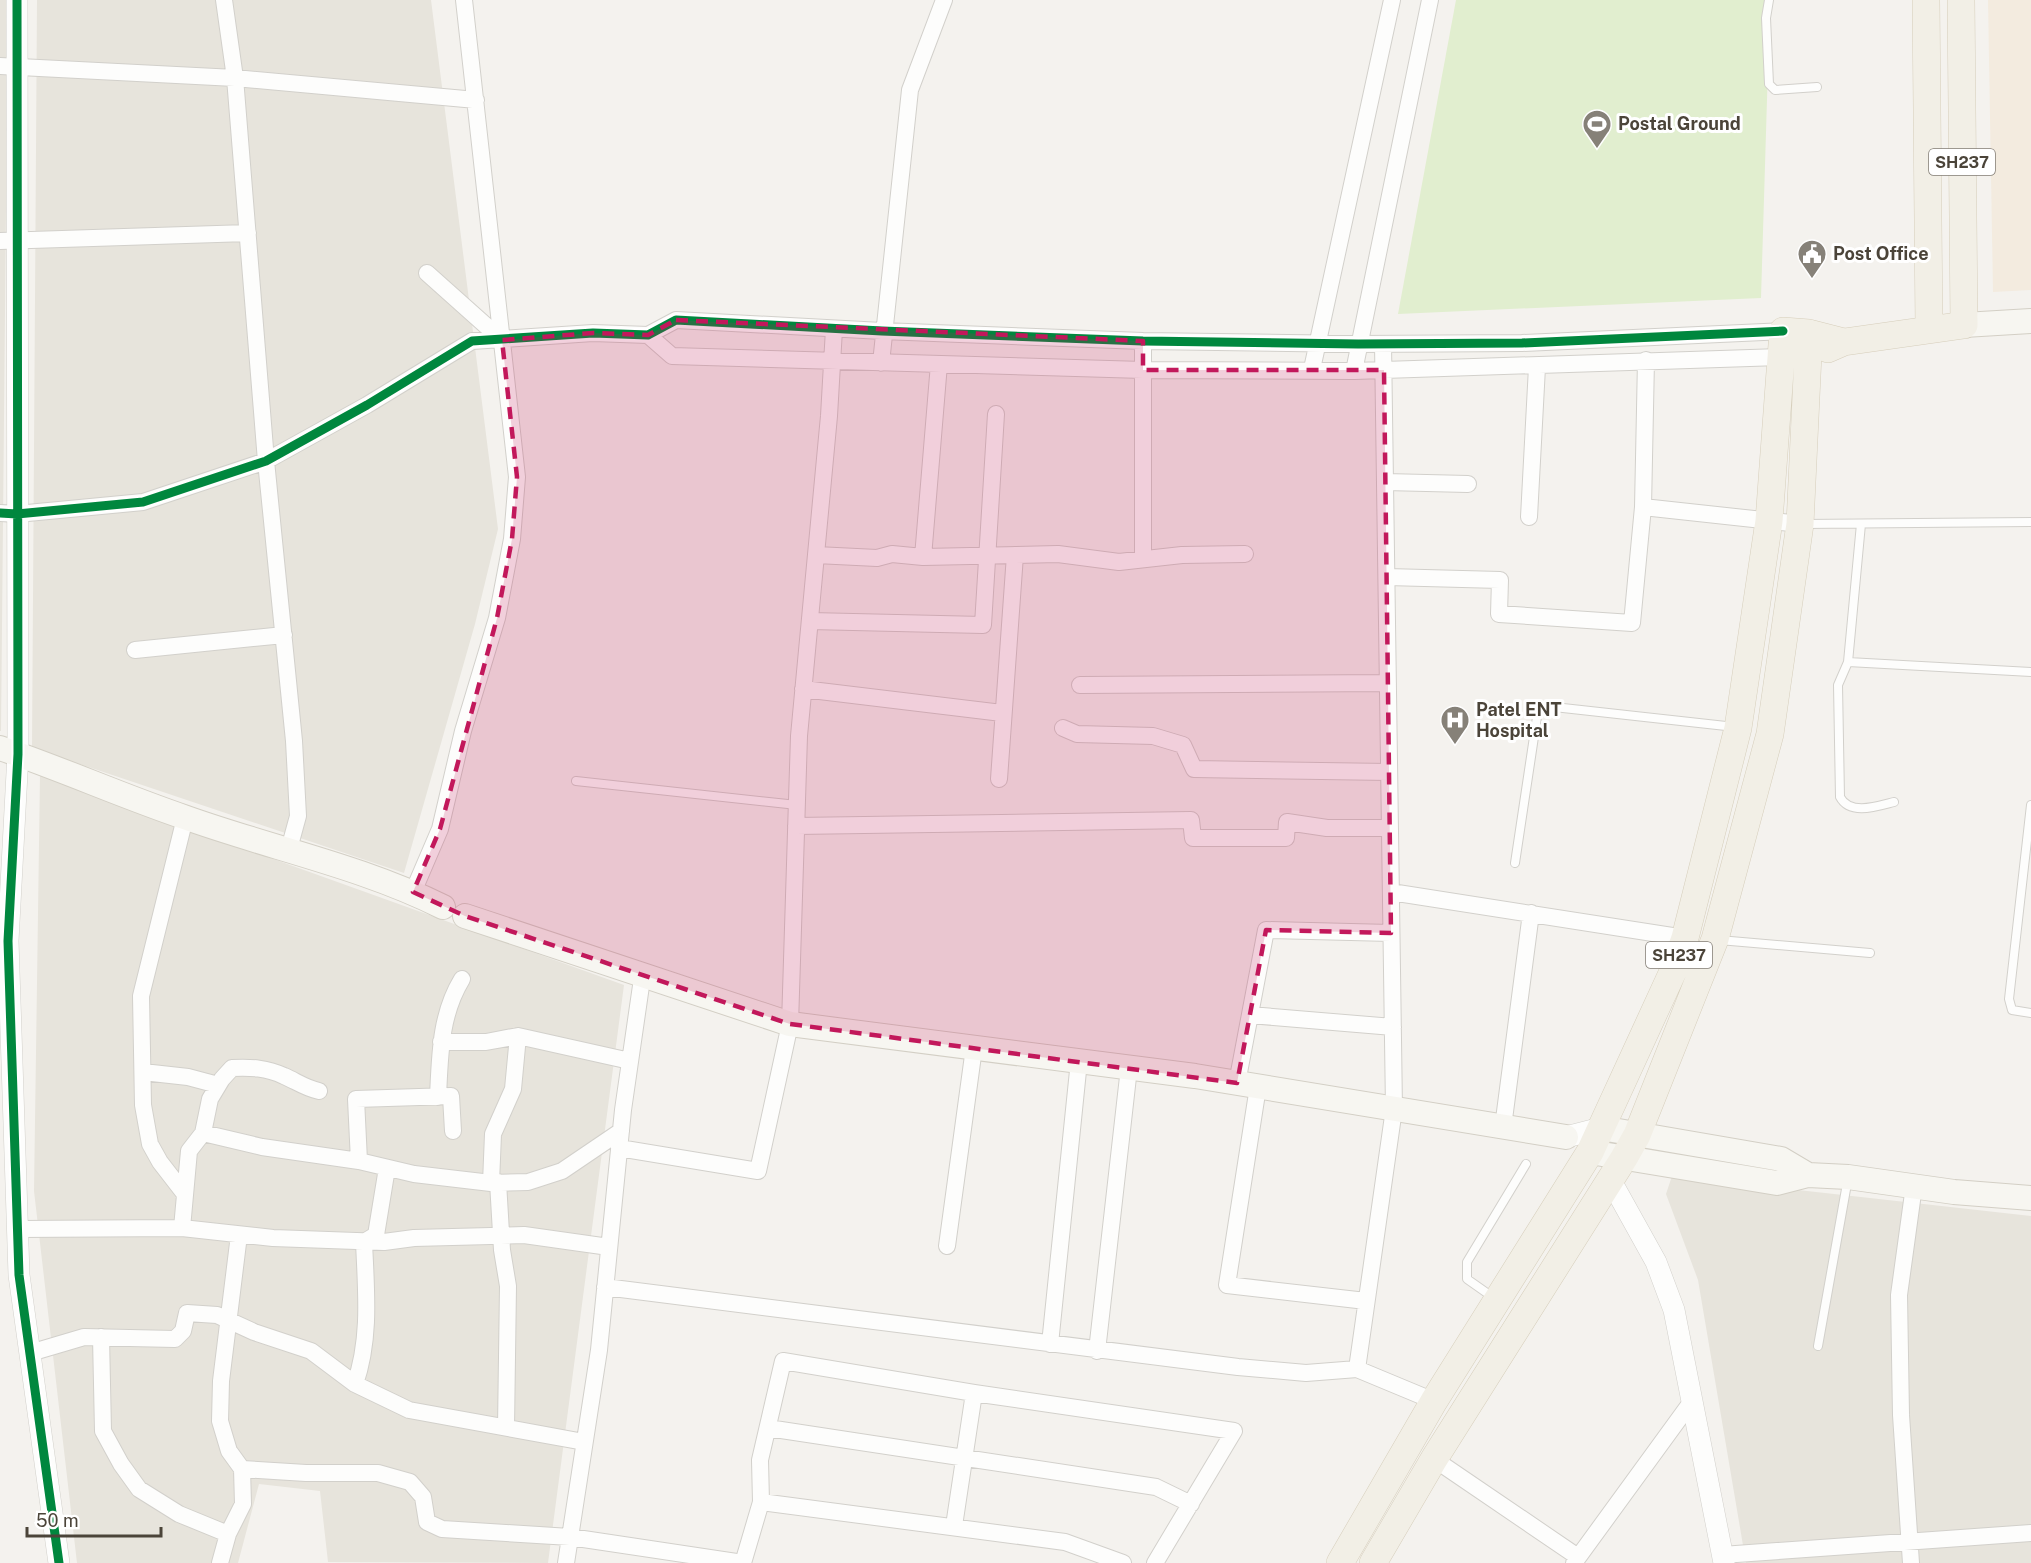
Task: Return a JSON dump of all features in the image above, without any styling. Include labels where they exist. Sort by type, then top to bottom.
[{"type":"main road","points":[[1926,0],[1929,328]]},
{"type":"main road","name":"SH237","points":[[1961,0],[1964,325]]},
{"type":"main road","points":[[1795,345],[1844,342],[1929,328],[2031,321]]},
{"type":"main road","name":"SH237","points":[[1340,1563],[1434,1401],[1596,1140],[1685,938],[1738,728],[1795,345]]},
{"type":"main road","name":"SH237","points":[[1373,1563],[1434,1458],[1618,1170],[1636,1135],[1715,939],[1770,734],[1800,524],[1795,345]]},
{"type":"main road","points":[[9,752],[185,818],[289,849],[412,892],[454,911],[643,972],[790,1024],[1247,1085],[1566,1137]]},
{"type":"main road","points":[[1808,1175],[1781,1159],[1636,1135],[1596,1140],[1618,1170],[1777,1183],[1808,1175],[1848,1177],[2031,1198]]},
{"type":"street","points":[[17,0],[8,67],[8,941],[10,972],[8,1144],[18,1229],[19,1275],[59,1563]]},
{"type":"street","points":[[224,0],[235,78],[266,461],[294,741],[298,816],[289,849]]},
{"type":"street","points":[[412,892],[440,829],[463,731],[498,618],[512,539],[517,477],[464,0]]},
{"type":"street","points":[[880,363],[910,90],[944,0]]},
{"type":"street","points":[[1312,369],[1392,0]]},
{"type":"street","points":[[1354,371],[1430,0]]},
{"type":"street","points":[[8,67],[235,78],[476,100]]},
{"type":"street","points":[[8,240],[248,233]]},
{"type":"street","points":[[427,273],[502,340]]},
{"type":"street","points":[[9,514],[143,502],[266,461],[367,405],[472,341],[593,333],[643,335],[676,320],[882,332],[1143,341],[1795,345]]},
{"type":"street","points":[[619,1148],[758,1171],[790,1024],[803,689],[834,329]]},
{"type":"street","points":[[643,335],[672,356],[1143,370],[1312,369],[1354,371],[1537,367],[1646,360],[1795,345]]},
{"type":"street","points":[[1143,341],[1143,558]]},
{"type":"street","points":[[1357,1369],[1394,1109],[1383,344]]},
{"type":"street","points":[[1387,577],[1500,580],[1498,614],[1632,623],[1643,507],[1646,360]]},
{"type":"street","points":[[923,557],[939,364]]},
{"type":"street","points":[[1529,517],[1537,367]]},
{"type":"street","points":[[810,621],[983,625],[996,414]]},
{"type":"street","points":[[1385,482],[1468,484]]},
{"type":"street","points":[[1643,507],[1800,524]]},
{"type":"street","points":[[816,555],[877,558],[892,554],[923,557],[1058,554],[1119,562],[1143,558],[1245,554]]},
{"type":"street","points":[[999,779],[1015,555]]},
{"type":"street","points":[[135,650],[284,635]]},
{"type":"street","points":[[1080,685],[1388,683]]},
{"type":"street","points":[[803,689],[1002,712]]},
{"type":"street","points":[[1063,728],[1077,734],[1153,736],[1183,745],[1194,769],[1389,772]]},
{"type":"street","points":[[184,1193],[160,1162],[150,1144],[143,1105],[141,996],[185,818]]},
{"type":"street","points":[[796,826],[1191,820],[1193,838],[1286,838],[1287,822],[1327,828],[1390,828]]},
{"type":"street","points":[[1391,892],[1685,938]]},
{"type":"street","points":[[1503,1127],[1531,913]]},
{"type":"street","points":[[1366,1301],[1227,1285],[1247,1085],[1250,1015],[1266,930],[1392,933]]},
{"type":"street","points":[[566,1563],[599,1350],[619,1148],[643,972]]},
{"type":"street","points":[[438,1097],[444,1018],[453,994],[462,979]]},
{"type":"street","points":[[1250,1015],[1393,1027]]},
{"type":"street","points":[[441,1042],[486,1042],[518,1036],[630,1060]]},
{"type":"street","points":[[506,1427],[508,1286],[495,1183],[493,1134],[513,1089],[518,1036]]},
{"type":"street","points":[[946,1246],[974,1048]]},
{"type":"street","points":[[1050,1344],[1079,1061]]},
{"type":"street","points":[[182,1228],[189,1152],[203,1133],[210,1099],[232,1068],[251,1067],[270,1070],[295,1083],[319,1090]]},
{"type":"street","points":[[1096,1351],[1130,1068]]},
{"type":"street","points":[[143,1072],[188,1077],[218,1086]]},
{"type":"street","points":[[359,1161],[356,1099],[451,1096],[453,1131]]},
{"type":"street","points":[[203,1133],[262,1147],[359,1161],[462,1182],[495,1183],[528,1182],[562,1171],[621,1131]]},
{"type":"street","points":[[1566,1137],[1596,1140]]},
{"type":"street","points":[[364,1242],[376,1235],[387,1167]]},
{"type":"street","points":[[1618,1170],[1674,1310],[1723,1559],[1909,1541],[2031,1533]]},
{"type":"street","points":[[1911,1563],[1902,1415],[1899,1295],[1914,1186]]},
{"type":"street","points":[[18,1229],[182,1228],[239,1235],[364,1242],[414,1238],[524,1235],[609,1247]]},
{"type":"street","points":[[220,1563],[228,1534],[243,1504],[242,1469],[229,1450],[220,1422],[221,1381],[239,1235]]},
{"type":"street","points":[[355,1384],[362,1364],[367,1330],[364,1242]]},
{"type":"street","points":[[605,1287],[1096,1351],[1306,1373],[1357,1369],[1434,1401]]},
{"type":"street","points":[[30,1353],[84,1337],[175,1339],[183,1332],[187,1313],[218,1315],[254,1332],[311,1351],[355,1384],[409,1410],[584,1442]]},
{"type":"street","points":[[101,1337],[103,1431],[121,1464],[139,1489],[179,1514],[228,1534]]},
{"type":"street","points":[[242,1469],[306,1473],[378,1473],[410,1482],[423,1497],[427,1522],[442,1529],[570,1537],[743,1563],[761,1502],[760,1460],[783,1361],[974,1394],[1234,1431],[1155,1563]]},
{"type":"street","points":[[954,1526],[974,1394]]},
{"type":"street","points":[[1434,1458],[1576,1560],[1692,1401]]},
{"type":"street","points":[[768,1428],[1156,1487],[1191,1503]]},
{"type":"street","points":[[761,1502],[1065,1542],[1123,1563]]},
{"type":"lane","points":[[1769,0],[1766,18],[1769,84],[1775,90],[1817,87]]},
{"type":"lane","points":[[1800,524],[2031,522]]},
{"type":"lane","points":[[1861,524],[1848,662],[1838,685],[1840,797],[1849,806],[1860,808],[1894,802]]},
{"type":"lane","points":[[1848,662],[2031,672]]},
{"type":"lane","points":[[1515,863],[1538,717],[1541,711],[1554,707],[1738,728]]},
{"type":"lane","points":[[576,781],[797,805]]},
{"type":"lane","points":[[2031,805],[2027,873],[2008,999],[2012,1010],[2031,1013]]},
{"type":"lane","points":[[1715,939],[1870,953]]},
{"type":"lane","points":[[1497,1300],[1467,1279],[1467,1262],[1526,1164]]},
{"type":"lane","points":[[1818,1346],[1848,1177]]},
{"type":"highlighted area","points":[[676,320],[1143,341],[1143,370],[1384,370],[1391,933],[1266,930],[1237,1083],[790,1024],[465,916],[413,892],[440,829],[497,618],[512,539],[517,477],[502,340],[593,333],[648,335]]},
{"type":"shaded area","points":[[0,0],[8,0],[1,731],[0,731]]},
{"type":"shaded area","points":[[37,0],[431,0],[498,529],[475,624],[404,873],[32,748]]},
{"type":"shaded area","points":[[1988,0],[2031,0],[2031,290],[1993,292]]},
{"type":"shaded area","points":[[40,775],[624,985],[548,1563],[328,1562],[320,1491],[259,1484],[238,1563],[77,1563],[34,1191]]},
{"type":"shaded area","points":[[1672,1176],[2031,1216],[2031,1563],[1746,1563],[1698,1280],[1666,1194]]},
{"type":"green space","name":"Postal Ground","points":[[1456,0],[1770,0],[1761,298],[1398,314]]},
{"type":"cycle path","points":[[17,0],[18,754],[8,941],[19,1275],[59,1563]]},
{"type":"cycle path","points":[[0,513],[17,514],[143,502],[266,461],[367,405],[472,341],[593,333],[648,335],[676,320],[1143,341],[1358,344],[1522,343],[1783,331]]},
{"type":"place","name":"Postal Ground","points":[[1597,150]]},
{"type":"place","name":"Post Office","points":[[1812,280]]},
{"type":"place","name":"Patel ENT Hospital","points":[[1455,746]]}]
